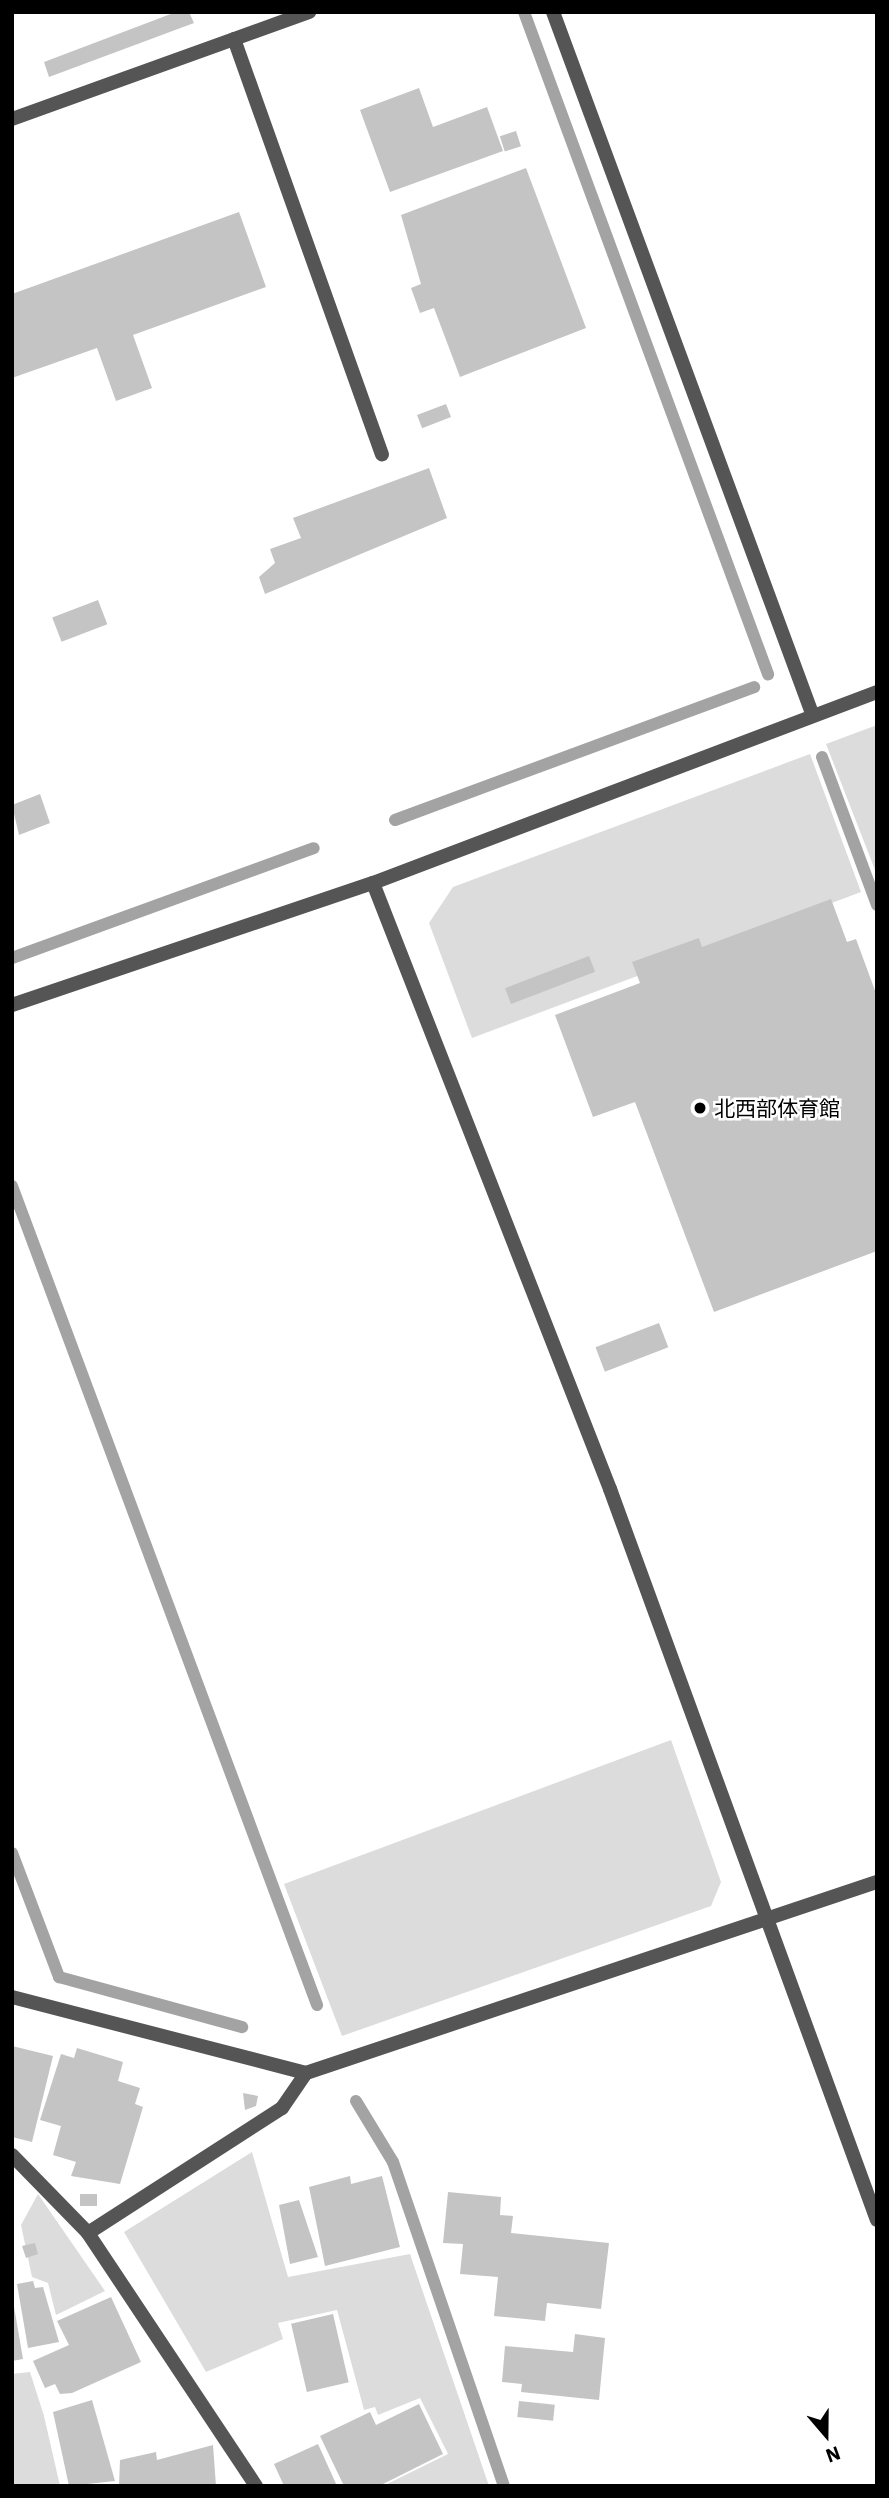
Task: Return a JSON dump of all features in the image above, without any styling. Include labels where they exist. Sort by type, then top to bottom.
[{"type":"street","points":[[12,119],[309,12]]},
{"type":"street","points":[[553,12],[813,716]]},
{"type":"street","points":[[234,39],[382,454]]},
{"type":"street","points":[[12,1005],[373,883],[877,692]]},
{"type":"street","points":[[373,883],[610,1489],[877,2220]]},
{"type":"street","points":[[12,1997],[306,2073],[877,1882]]},
{"type":"street","points":[[88,2233],[282,2108],[306,2073]]},
{"type":"street","points":[[12,2155],[88,2233],[256,2486]]},
{"type":"shaded area","points":[[877,725],[877,875],[826,744]]},
{"type":"shaded area","points":[[810,754],[861,892],[472,1038],[429,923],[453,887]]},
{"type":"shaded area","points":[[671,1740],[721,1882],[711,1906],[342,2036],[284,1884]]},
{"type":"shaded area","points":[[252,2152],[288,2277],[410,2254],[489,2486],[383,2486],[448,2454],[420,2398],[378,2415],[375,2407],[364,2410],[337,2310],[278,2323],[283,2339],[206,2372],[124,2232]]},
{"type":"shaded area","points":[[38,2194],[105,2291],[56,2315],[48,2283],[32,2277],[21,2225]]},
{"type":"shaded area","points":[[30,2372],[44,2416],[60,2486],[12,2486],[12,2374]]},
{"type":"building","points":[[176,12],[189,12],[194,23],[49,77],[44,62]]},
{"type":"building","points":[[419,88],[433,127],[487,107],[503,151],[390,192],[360,110]]},
{"type":"building","points":[[516,131],[521,146],[505,151],[500,136]]},
{"type":"building","points":[[526,168],[586,328],[460,377],[434,308],[420,313],[411,288],[421,284],[401,215]]},
{"type":"building","points":[[239,212],[266,287],[133,335],[152,388],[116,401],[97,348],[12,378],[12,294]]},
{"type":"building","points":[[446,404],[451,417],[422,428],[417,415]]},
{"type":"building","points":[[429,468],[447,518],[265,594],[259,577],[275,563],[270,549],[301,538],[293,518]]},
{"type":"building","points":[[98,600],[107,624],[62,642],[52,618]]},
{"type":"building","points":[[40,794],[50,823],[19,835],[12,805]]},
{"type":"building","points":[[831,899],[847,942],[856,939],[877,996],[877,1251],[714,1312],[635,1102],[593,1117],[555,1015],[640,983],[632,962],[699,938],[702,947]]},
{"type":"building","points":[[589,956],[595,972],[511,1004],[505,988]]},
{"type":"building","points":[[659,1323],[668,1347],[605,1372],[596,1347]]},
{"type":"building","points":[[12,2046],[53,2056],[32,2142],[12,2137]]},
{"type":"building","points":[[77,2048],[123,2062],[118,2081],[140,2088],[135,2104],[143,2107],[120,2184],[71,2176],[76,2162],[53,2155],[61,2126],[40,2120],[61,2054],[74,2058]]},
{"type":"building","points":[[243,2093],[258,2096],[256,2106],[245,2110]]},
{"type":"building","points":[[350,2176],[351,2184],[382,2176],[400,2247],[325,2266],[309,2187]]},
{"type":"building","points":[[448,2192],[501,2197],[500,2215],[513,2216],[511,2233],[609,2243],[601,2309],[547,2303],[545,2321],[494,2316],[498,2277],[460,2274],[463,2244],[443,2243]]},
{"type":"building","points":[[80,2194],[97,2194],[97,2206],[80,2206]]},
{"type":"building","points":[[299,2200],[318,2257],[290,2264],[279,2205]]},
{"type":"building","points":[[35,2243],[38,2254],[26,2258],[22,2246]]},
{"type":"building","points":[[33,2281],[35,2288],[43,2287],[59,2342],[28,2348],[17,2284]]},
{"type":"building","points":[[12,2295],[23,2359],[12,2361]]},
{"type":"building","points":[[111,2297],[141,2362],[72,2393],[60,2394],[55,2384],[45,2388],[33,2361],[69,2345],[57,2321]]},
{"type":"building","points":[[333,2314],[349,2382],[307,2392],[291,2324]]},
{"type":"building","points":[[575,2334],[605,2338],[599,2400],[521,2392],[522,2384],[502,2382],[505,2346],[573,2352]]},
{"type":"building","points":[[92,2400],[115,2481],[69,2486],[53,2412]]},
{"type":"building","points":[[519,2401],[555,2405],[553,2421],[517,2417]]},
{"type":"building","points":[[419,2404],[443,2454],[379,2486],[344,2486],[320,2436],[370,2412],[376,2425]]},
{"type":"building","points":[[318,2444],[337,2486],[284,2486],[274,2464]]},
{"type":"building","points":[[213,2445],[216,2486],[119,2486],[120,2460],[156,2452],[157,2460]]},
{"type":"waterway","points":[[524,12],[768,674]]},
{"type":"waterway","points":[[395,820],[754,687]]},
{"type":"waterway","points":[[822,757],[877,905]]},
{"type":"waterway","points":[[12,958],[314,848]]},
{"type":"waterway","points":[[12,1186],[317,2005]]},
{"type":"waterway","points":[[12,1853],[59,1977],[242,2027]]},
{"type":"waterway","points":[[356,2101],[393,2162],[504,2486]]},
{"type":"place","name":"北西部体育館","points":[[700,1108]]}]
